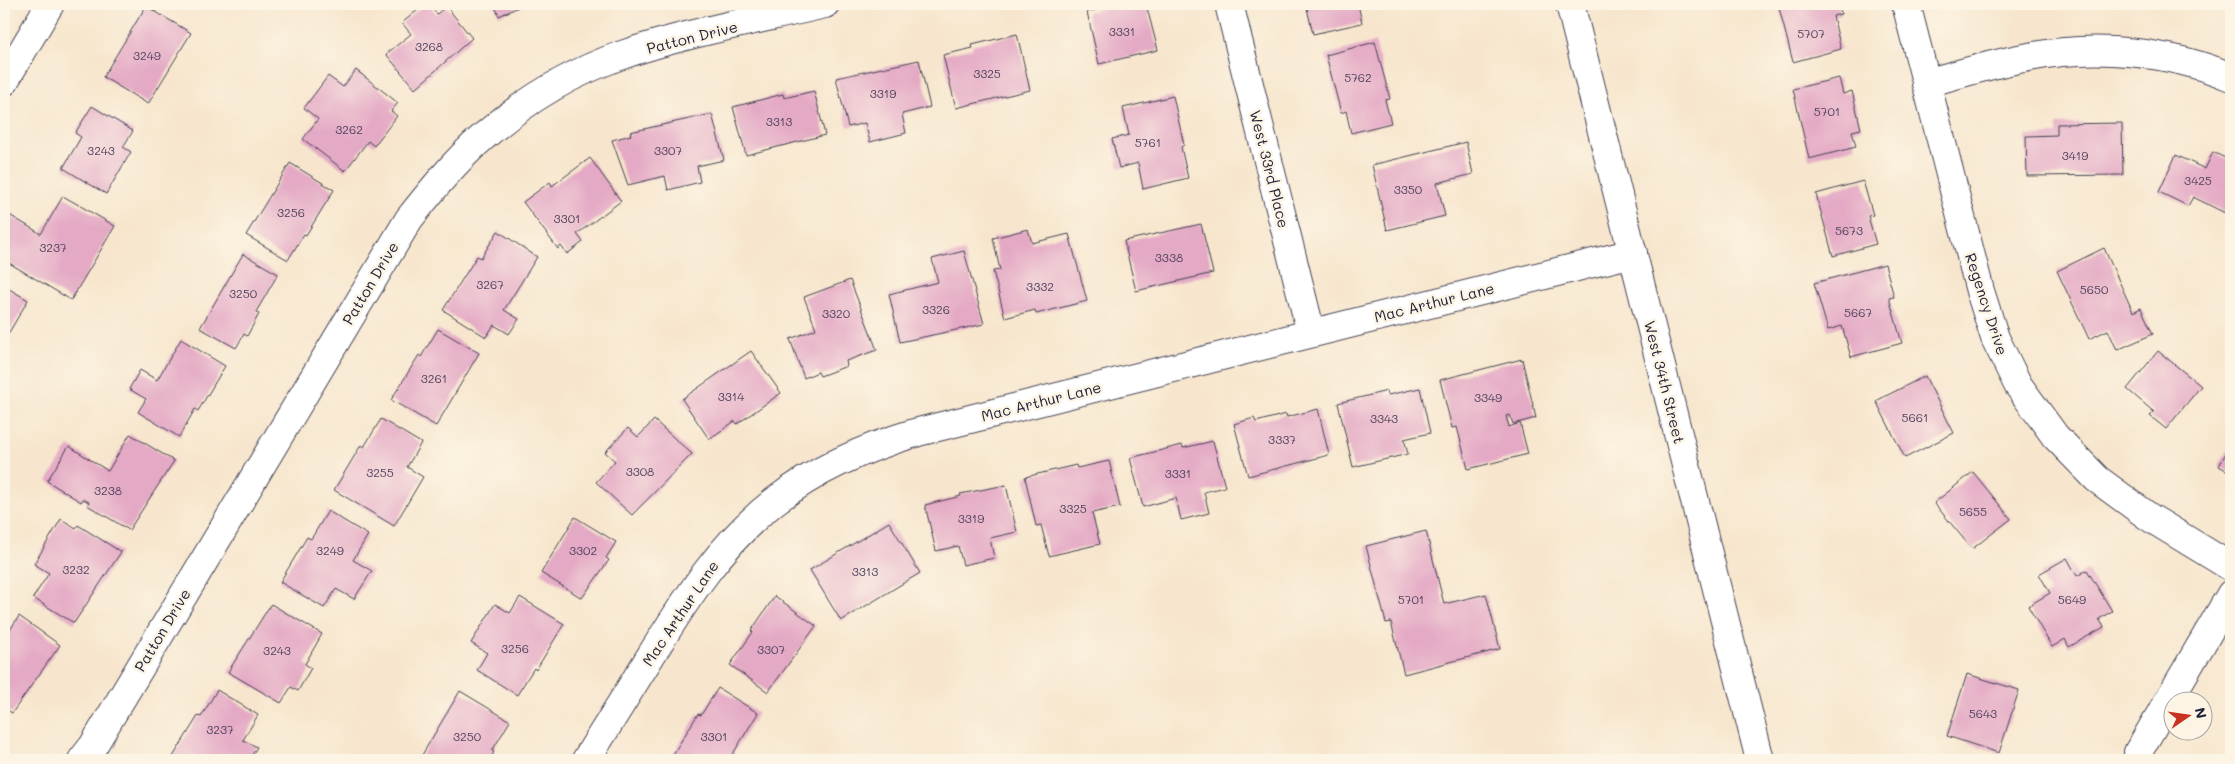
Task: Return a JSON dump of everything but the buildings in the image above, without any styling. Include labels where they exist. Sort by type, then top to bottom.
[{"type":"street","points":[[4,82],[50,4]]},
{"type":"street","name":"Patton Drive","points":[[82,760],[93,746],[409,219],[461,158],[483,137],[521,107],[589,68],[650,46],[825,4]]},
{"type":"street","name":"West 33rd Place","points":[[1229,4],[1311,333]]},
{"type":"street","name":"West 34th Street","points":[[1570,4],[1760,760]]},
{"type":"street","name":"Regency Drive","points":[[1906,4],[1990,323],[2009,370],[2055,436],[2097,479],[2149,517],[2231,567]]},
{"type":"street","points":[[1926,83],[2030,56],[2079,51],[2127,53],[2160,57],[2193,64],[2231,77]]},
{"type":"street","name":"Mac Arthur Lane","points":[[586,760],[680,608],[708,568],[740,532],[775,501],[830,466],[874,446],[918,432],[1633,253]]},
{"type":"street","points":[[2138,752],[2231,594]]}]
